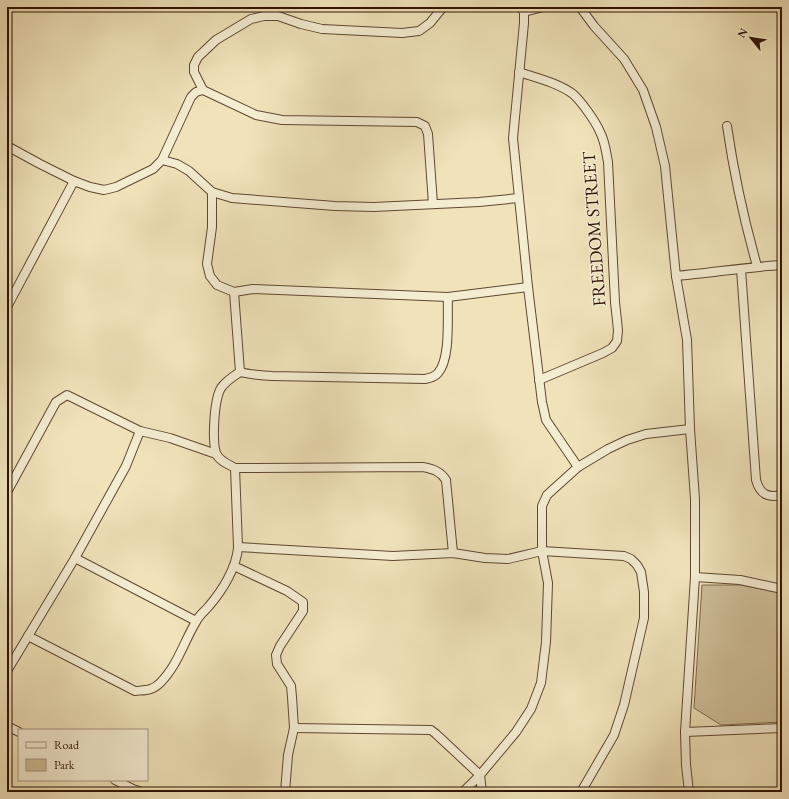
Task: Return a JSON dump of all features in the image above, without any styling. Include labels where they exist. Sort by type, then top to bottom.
[{"type":"street","points":[[433,204],[428,134],[424,126],[417,122],[282,120],[256,115],[203,90],[194,72],[194,65],[198,57],[216,40],[251,19],[264,16],[278,16],[322,29],[402,33],[419,31],[430,23],[443,7]]},
{"type":"street","points":[[543,7],[522,10],[519,72],[513,138],[528,287],[542,402],[546,420],[578,467]]},
{"type":"street","points":[[580,7],[594,26],[624,59],[643,90],[656,127],[665,166],[676,276],[687,340],[690,429],[695,498],[695,577],[685,732],[689,792]]},
{"type":"street","name":"FREEDOM STREET","points":[[519,72],[558,86],[574,94],[600,132],[605,146],[608,169],[618,330],[616,341],[612,348],[603,353],[539,380]]},
{"type":"street","points":[[7,146],[74,181],[104,190],[116,187],[142,176],[153,169],[162,160],[191,97],[196,92],[203,90]]},
{"type":"street","points":[[727,126],[740,202],[757,266]]},
{"type":"street","points":[[162,160],[177,164],[189,171],[212,192],[232,198],[335,206],[374,207],[479,202],[519,198]]},
{"type":"street","points":[[7,307],[74,181]]},
{"type":"street","points":[[212,192],[212,227],[207,264],[210,276],[217,285],[234,292],[253,289],[448,297],[528,287]]},
{"type":"street","points":[[676,276],[782,264]]},
{"type":"street","points":[[741,269],[756,480],[758,488],[764,494],[771,496],[782,495]]},
{"type":"street","points":[[234,292],[240,372]]},
{"type":"street","points":[[216,454],[214,439],[216,400],[227,380],[240,372],[252,375],[272,376],[424,379],[432,378],[438,374],[443,366],[446,356],[448,297]]},
{"type":"street","points":[[7,492],[56,402],[67,395],[140,430],[170,438],[216,454],[223,462],[235,468],[423,467],[434,470],[442,474],[446,480],[453,554]]},
{"type":"street","points":[[463,792],[480,775],[516,732],[531,709],[541,682],[546,642],[548,583],[542,551],[542,506],[547,495],[578,467],[608,449],[627,440],[646,434],[690,429]]},
{"type":"street","points":[[7,671],[75,558],[126,466],[140,430]]},
{"type":"street","points":[[28,636],[135,691],[152,690],[160,683],[174,665],[196,621],[218,594],[234,566],[238,547],[235,468]]},
{"type":"street","points":[[238,547],[393,556],[453,554],[485,558],[508,558],[542,551],[624,556],[631,559],[641,572],[644,592],[644,618],[624,705],[614,735],[581,792]]},
{"type":"street","points":[[75,558],[196,621]]},
{"type":"street","points":[[234,566],[287,591],[303,602],[302,611],[276,655],[278,664],[291,686],[294,728],[288,754],[285,792]]},
{"type":"street","points":[[695,577],[740,580],[782,589]]},
{"type":"street","points":[[7,726],[18,732]]},
{"type":"street","points":[[294,728],[431,730],[480,775],[482,792]]},
{"type":"street","points":[[685,732],[782,728]]},
{"type":"street","points":[[117,781],[132,790],[142,792]]},
{"type":"green space","points":[[702,585],[741,585],[782,593],[782,722],[721,725],[694,708]]}]
